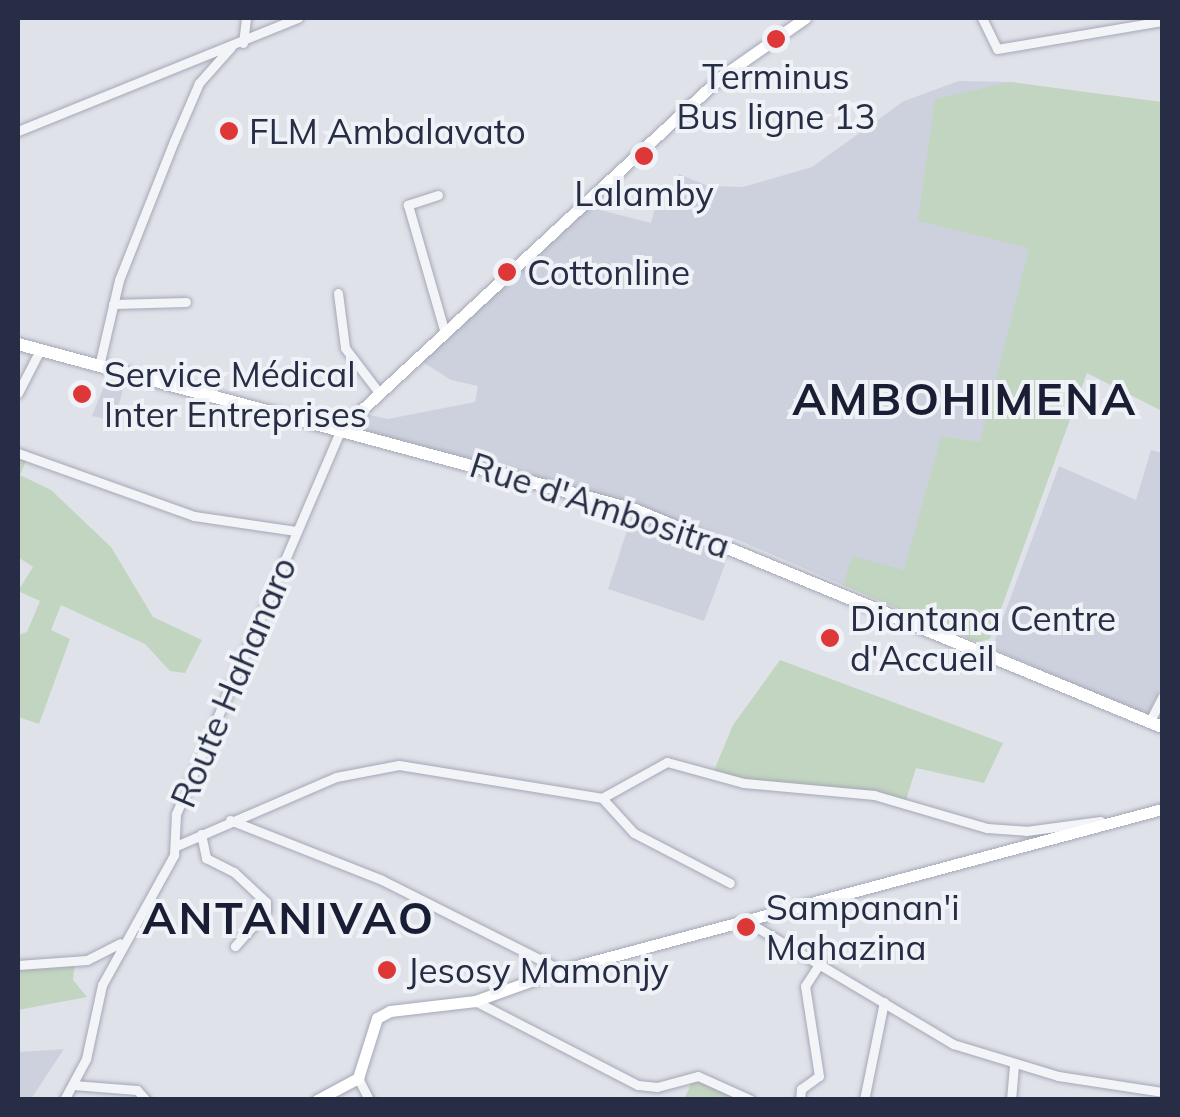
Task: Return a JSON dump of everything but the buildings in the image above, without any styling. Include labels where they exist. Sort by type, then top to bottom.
[{"type":"main road","points":[[340,430],[722,76],[804,18]]},
{"type":"main road","name":"Rue d'Ambositra","points":[[18,344],[667,521],[1156,724]]},
{"type":"main road","points":[[317,1100],[343,1091],[358,1078],[377,1018],[475,1001],[561,970],[1102,821],[1162,809]]},
{"type":"street","points":[[243,43],[246,18]]},
{"type":"street","points":[[18,131],[232,48],[298,18]]},
{"type":"street","points":[[982,18],[997,49],[1162,21]]},
{"type":"street","points":[[99,366],[114,304],[199,82],[232,48]]},
{"type":"street","points":[[438,195],[408,205],[445,333]]},
{"type":"street","points":[[338,293],[346,348],[380,394]]},
{"type":"street","points":[[114,304],[186,302]]},
{"type":"street","points":[[18,393],[40,350]]},
{"type":"street","name":"Route Hahanaro","points":[[64,1100],[73,1085],[102,986],[176,846],[176,814],[340,430]]},
{"type":"street","points":[[18,453],[194,516],[296,532]]},
{"type":"street","points":[[1156,724],[1162,697]]},
{"type":"street","points":[[176,846],[230,820],[373,766],[602,798],[667,762],[744,784],[874,794],[987,828],[1026,831],[1102,821]]},
{"type":"street","points":[[602,798],[634,833],[730,882]]},
{"type":"street","points":[[230,820],[382,880],[561,970]]},
{"type":"street","points":[[201,834],[206,858],[234,872],[266,902],[266,911],[235,946]]},
{"type":"street","points":[[746,921],[953,1044],[1014,1062],[1162,1092]]},
{"type":"street","points":[[18,965],[87,960],[122,942]]},
{"type":"street","points":[[800,1100],[802,1089],[820,1076],[805,986],[820,963]]},
{"type":"street","points":[[475,1001],[638,1084],[657,1087],[698,1076],[751,1100]]},
{"type":"street","points":[[864,1100],[884,1002]]},
{"type":"street","points":[[1011,1100],[1014,1062]]},
{"type":"street","points":[[358,1078],[369,1100]]},
{"type":"street","points":[[73,1085],[137,1090],[146,1100]]},
{"type":"shaded area","points":[[959,81],[1011,82],[1162,110],[1162,226],[934,624],[731,537],[362,431],[361,413],[388,419],[475,402],[478,386],[451,380],[421,361],[589,207],[651,223],[661,185],[674,188],[679,174],[708,186],[743,187],[812,167],[904,101]]},
{"type":"shaded area","points":[[104,386],[123,390],[114,421],[92,416]]},
{"type":"shaded area","points":[[1151,450],[1162,453],[1162,685],[1147,716],[992,648],[1059,466],[1136,500]]},
{"type":"shaded area","points":[[631,518],[730,551],[704,621],[608,589]]},
{"type":"shaded area","points":[[64,1049],[31,1099],[18,1099],[18,1052]]},
{"type":"green space","points":[[1011,82],[1162,102],[1162,411],[1087,373],[990,639],[978,642],[843,585],[852,556],[904,570],[941,436],[980,442],[1029,248],[918,221],[935,99]]},
{"type":"green space","points":[[18,453],[28,457],[20,475],[51,490],[111,547],[153,617],[202,640],[185,673],[170,671],[145,644],[61,605],[51,630],[70,639],[39,724],[18,717],[18,635],[27,632],[40,601],[18,591],[33,567],[18,557]]},
{"type":"green space","points":[[780,660],[1003,743],[984,783],[916,768],[905,803],[772,787],[713,773],[733,725]]},
{"type":"green space","points":[[75,963],[73,980],[87,997],[18,1010],[18,965]]},
{"type":"green space","points":[[693,1079],[701,1079],[739,1099],[684,1100]]},
{"type":"place","name":"Terminus Bus ligne 13","points":[[776,39]]},
{"type":"place","name":"FLM Ambalavato","points":[[229,131]]},
{"type":"place","name":"Lalamby","points":[[644,156]]},
{"type":"place","name":"Cottonline","points":[[507,272]]},
{"type":"place","name":"Service Médical Inter Entreprises","points":[[82,394]]},
{"type":"place","name":"Diantana Centre d'Accueil","points":[[830,638]]},
{"type":"place","name":"Sampanan'i Mahazina","points":[[746,927]]},
{"type":"place","name":"Jesosy Mamonjy","points":[[387,970]]},
{"type":"district","name":"AMBOHIMENA","points":[[965,399]]},
{"type":"district","name":"ANTANIVAO","points":[[289,918]]}]
